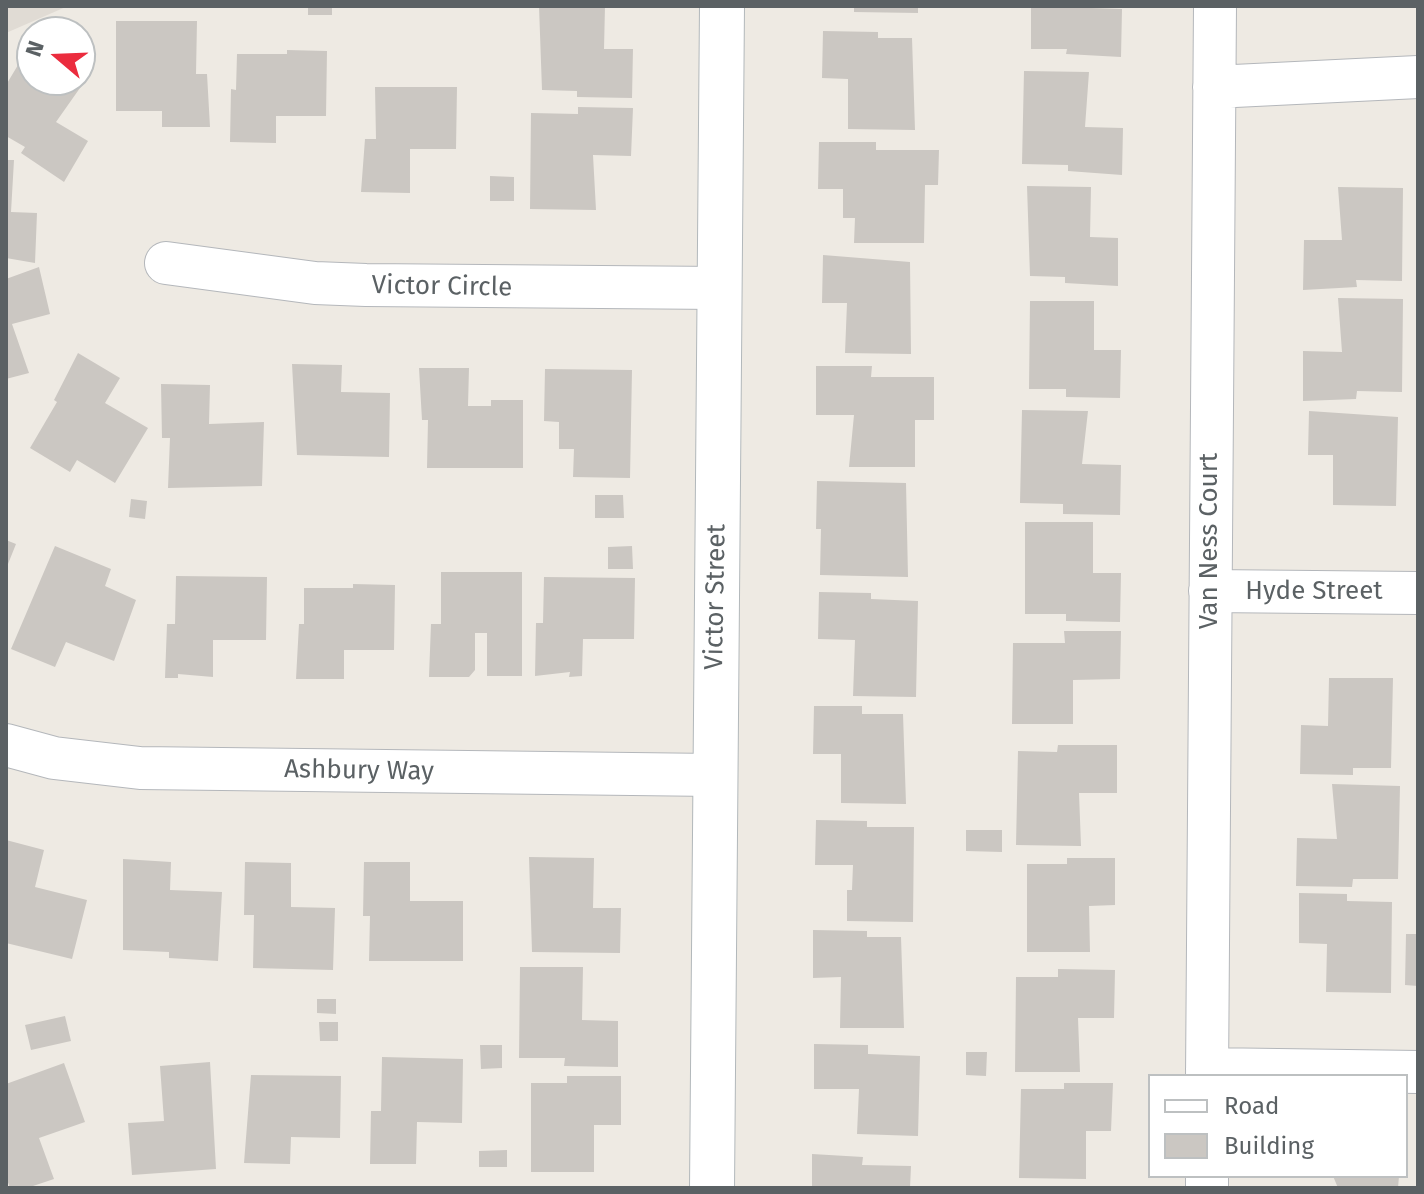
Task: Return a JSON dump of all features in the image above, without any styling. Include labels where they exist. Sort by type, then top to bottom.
[{"type":"street","name":"Victor Street","points":[[712,1188],[722,6]]},
{"type":"street","name":"Van Ness Court","points":[[1207,1072],[1215,6]]},
{"type":"street","points":[[1214,87],[1418,77]]},
{"type":"street","name":"Victor Circle","points":[[166,263],[315,283],[719,288]]},
{"type":"street","name":"Hyde Street","points":[[1210,591],[1418,593]]},
{"type":"street","name":"Ashbury Way","points":[[6,745],[54,758],[140,768],[714,775]]},
{"type":"street","points":[[1207,1072],[1418,1072]]},
{"type":"shaded area","points":[[6,6],[68,6],[45,16],[16,16],[16,29],[6,33]]},
{"type":"building","points":[[308,6],[332,6],[332,15],[308,15]]},
{"type":"building","points":[[539,6],[605,6],[604,49],[633,49],[632,98],[577,97],[577,91],[542,90]]},
{"type":"building","points":[[854,6],[918,6],[918,13],[854,12]]},
{"type":"building","points":[[1031,6],[1122,9],[1121,57],[1066,54],[1067,49],[1031,49]]},
{"type":"building","points":[[116,21],[197,21],[196,74],[207,74],[210,127],[162,127],[162,111],[116,111]]},
{"type":"building","points":[[823,31],[878,32],[878,38],[912,38],[915,130],[848,129],[848,79],[822,78]]},
{"type":"building","points":[[287,50],[327,51],[326,116],[276,116],[276,143],[230,142],[231,89],[236,90],[237,54],[287,54]]},
{"type":"building","points":[[16,68],[16,96],[74,96],[56,122],[88,141],[64,182],[21,153],[25,147],[6,136],[6,85]]},
{"type":"building","points":[[1024,71],[1089,72],[1085,127],[1123,128],[1122,175],[1068,171],[1068,165],[1022,164]]},
{"type":"building","points":[[375,87],[457,87],[456,149],[410,149],[410,193],[361,192],[365,139],[376,139]]},
{"type":"building","points":[[578,107],[633,108],[631,156],[593,155],[596,210],[530,209],[531,113],[578,114]]},
{"type":"building","points":[[819,142],[876,142],[876,150],[939,150],[938,185],[925,185],[924,243],[854,243],[855,218],[843,218],[843,189],[818,189]]},
{"type":"building","points":[[6,160],[14,160],[11,212],[37,213],[35,263],[6,258]]},
{"type":"building","points":[[490,176],[514,177],[514,201],[490,201]]},
{"type":"building","points":[[1027,186],[1091,187],[1090,237],[1118,238],[1118,286],[1065,283],[1065,277],[1030,276]]},
{"type":"building","points":[[1338,187],[1403,188],[1402,281],[1356,280],[1357,287],[1303,290],[1304,240],[1342,240]]},
{"type":"building","points":[[823,255],[910,262],[911,354],[845,353],[847,303],[822,303]]},
{"type":"building","points":[[39,267],[50,314],[12,324],[29,373],[6,379],[6,279]]},
{"type":"building","points":[[1338,298],[1403,299],[1402,392],[1357,391],[1356,399],[1303,401],[1303,351],[1342,352]]},
{"type":"building","points":[[1030,301],[1094,301],[1094,350],[1121,350],[1120,398],[1066,397],[1066,389],[1029,389]]},
{"type":"building","points":[[78,353],[120,378],[105,403],[148,428],[115,483],[77,460],[70,472],[30,448],[57,402],[54,400]]},
{"type":"building","points":[[292,364],[342,365],[341,392],[390,393],[389,457],[297,455]]},
{"type":"building","points":[[816,366],[872,366],[871,377],[934,377],[934,420],[915,420],[915,467],[849,467],[854,415],[816,415]]},
{"type":"building","points":[[419,368],[469,368],[468,406],[491,406],[491,400],[523,400],[523,468],[427,468],[428,420],[422,420]]},
{"type":"building","points":[[545,369],[632,370],[630,478],[573,477],[574,449],[559,449],[559,422],[544,421]]},
{"type":"building","points":[[161,384],[210,385],[209,424],[264,422],[262,486],[168,488],[170,438],[162,438]]},
{"type":"building","points":[[1022,410],[1088,411],[1082,464],[1121,465],[1120,515],[1063,514],[1063,504],[1020,503]]},
{"type":"building","points":[[1309,411],[1398,417],[1396,506],[1333,505],[1333,455],[1308,455]]},
{"type":"building","points":[[817,481],[906,483],[908,577],[820,575],[821,529],[816,529]]},
{"type":"building","points":[[595,495],[623,495],[624,518],[595,518]]},
{"type":"building","points":[[131,499],[147,501],[145,519],[129,517]]},
{"type":"building","points":[[1025,522],[1093,522],[1093,573],[1121,573],[1120,622],[1066,621],[1066,614],[1025,614]]},
{"type":"building","points":[[6,540],[16,544],[6,569]]},
{"type":"building","points":[[55,546],[111,569],[105,586],[136,600],[114,661],[66,642],[55,667],[11,649]]},
{"type":"building","points":[[632,546],[633,569],[608,569],[608,547]]},
{"type":"building","points":[[441,572],[522,572],[522,676],[487,676],[487,633],[475,633],[475,670],[469,677],[429,677],[431,624],[441,624]]},
{"type":"building","points":[[176,576],[267,577],[266,640],[213,640],[213,677],[178,674],[178,678],[165,678],[167,624],[175,624]]},
{"type":"building","points":[[544,577],[635,578],[634,639],[583,639],[582,676],[569,677],[570,672],[535,676],[536,623],[543,623]]},
{"type":"building","points":[[353,584],[395,585],[394,650],[344,650],[344,679],[296,679],[299,624],[304,624],[304,588],[353,588]]},
{"type":"building","points":[[819,592],[871,593],[871,599],[918,601],[916,697],[853,696],[855,640],[818,639]]},
{"type":"building","points":[[1064,631],[1121,631],[1120,679],[1073,680],[1073,724],[1012,724],[1013,643],[1065,643]]},
{"type":"building","points":[[1329,678],[1393,678],[1391,768],[1353,768],[1353,775],[1300,774],[1301,725],[1328,726]]},
{"type":"building","points":[[814,706],[862,706],[862,714],[903,714],[906,804],[841,803],[841,754],[813,754]]},
{"type":"building","points":[[1058,745],[1117,745],[1117,793],[1079,793],[1081,846],[1016,845],[1018,751],[1057,752]]},
{"type":"building","points":[[1332,784],[1400,786],[1398,879],[1353,879],[1352,887],[1296,886],[1297,838],[1337,839]]},
{"type":"building","points":[[816,820],[867,821],[867,827],[914,827],[913,922],[847,921],[847,890],[852,890],[853,865],[815,865]]},
{"type":"building","points":[[966,830],[1002,830],[1002,852],[966,851]]},
{"type":"building","points":[[6,840],[44,850],[35,887],[87,900],[72,959],[6,943]]},
{"type":"building","points":[[529,857],[594,858],[593,908],[621,908],[620,953],[532,952]]},
{"type":"building","points":[[1067,858],[1115,858],[1115,905],[1089,906],[1090,952],[1027,952],[1027,864],[1067,864]]},
{"type":"building","points":[[123,859],[171,862],[170,890],[222,892],[218,961],[169,958],[169,952],[123,950]]},
{"type":"building","points":[[245,862],[291,863],[291,907],[335,908],[333,970],[253,968],[254,915],[244,915]]},
{"type":"building","points":[[364,862],[410,862],[410,901],[463,901],[463,961],[369,961],[370,916],[363,916]]},
{"type":"building","points":[[1299,893],[1347,894],[1347,901],[1392,902],[1391,993],[1326,992],[1327,944],[1299,943]]},
{"type":"building","points":[[813,930],[867,931],[867,937],[901,937],[904,1028],[840,1028],[841,977],[813,978]]},
{"type":"building","points":[[1406,934],[1418,934],[1418,986],[1405,985]]},
{"type":"building","points":[[520,967],[583,967],[582,1020],[618,1021],[618,1067],[564,1066],[565,1058],[519,1058]]},
{"type":"building","points":[[1058,969],[1115,970],[1114,1018],[1078,1018],[1080,1072],[1015,1072],[1016,977],[1058,977]]},
{"type":"building","points":[[317,999],[336,999],[336,1014],[317,1013]]},
{"type":"building","points":[[65,1016],[71,1041],[31,1050],[25,1025]]},
{"type":"building","points":[[319,1022],[338,1022],[338,1041],[320,1041]]},
{"type":"building","points":[[814,1044],[868,1045],[868,1054],[920,1056],[918,1136],[857,1134],[859,1089],[814,1089]]},
{"type":"building","points":[[480,1045],[502,1045],[502,1068],[481,1069]]},
{"type":"building","points":[[966,1052],[987,1052],[986,1076],[966,1075]]},
{"type":"building","points":[[382,1057],[463,1059],[462,1123],[417,1122],[416,1164],[370,1164],[371,1111],[381,1111]]},
{"type":"building","points":[[210,1062],[216,1169],[132,1175],[128,1123],[164,1121],[160,1066]]},
{"type":"building","points":[[64,1063],[85,1122],[39,1138],[54,1179],[27,1188],[10,1188],[6,1177],[6,1084]]},
{"type":"building","points":[[251,1075],[341,1076],[340,1138],[291,1137],[290,1164],[244,1163]]},
{"type":"building","points":[[567,1076],[621,1076],[621,1125],[594,1125],[594,1172],[531,1172],[531,1083],[567,1083]]},
{"type":"building","points":[[1064,1083],[1113,1083],[1111,1131],[1086,1131],[1086,1179],[1019,1178],[1021,1089],[1064,1089]]},
{"type":"building","points":[[507,1150],[507,1167],[479,1167],[479,1151]]},
{"type":"building","points":[[812,1154],[863,1157],[862,1165],[911,1166],[910,1188],[812,1188]]},
{"type":"building","points":[[1334,1178],[1399,1178],[1398,1188],[1338,1188]]}]
